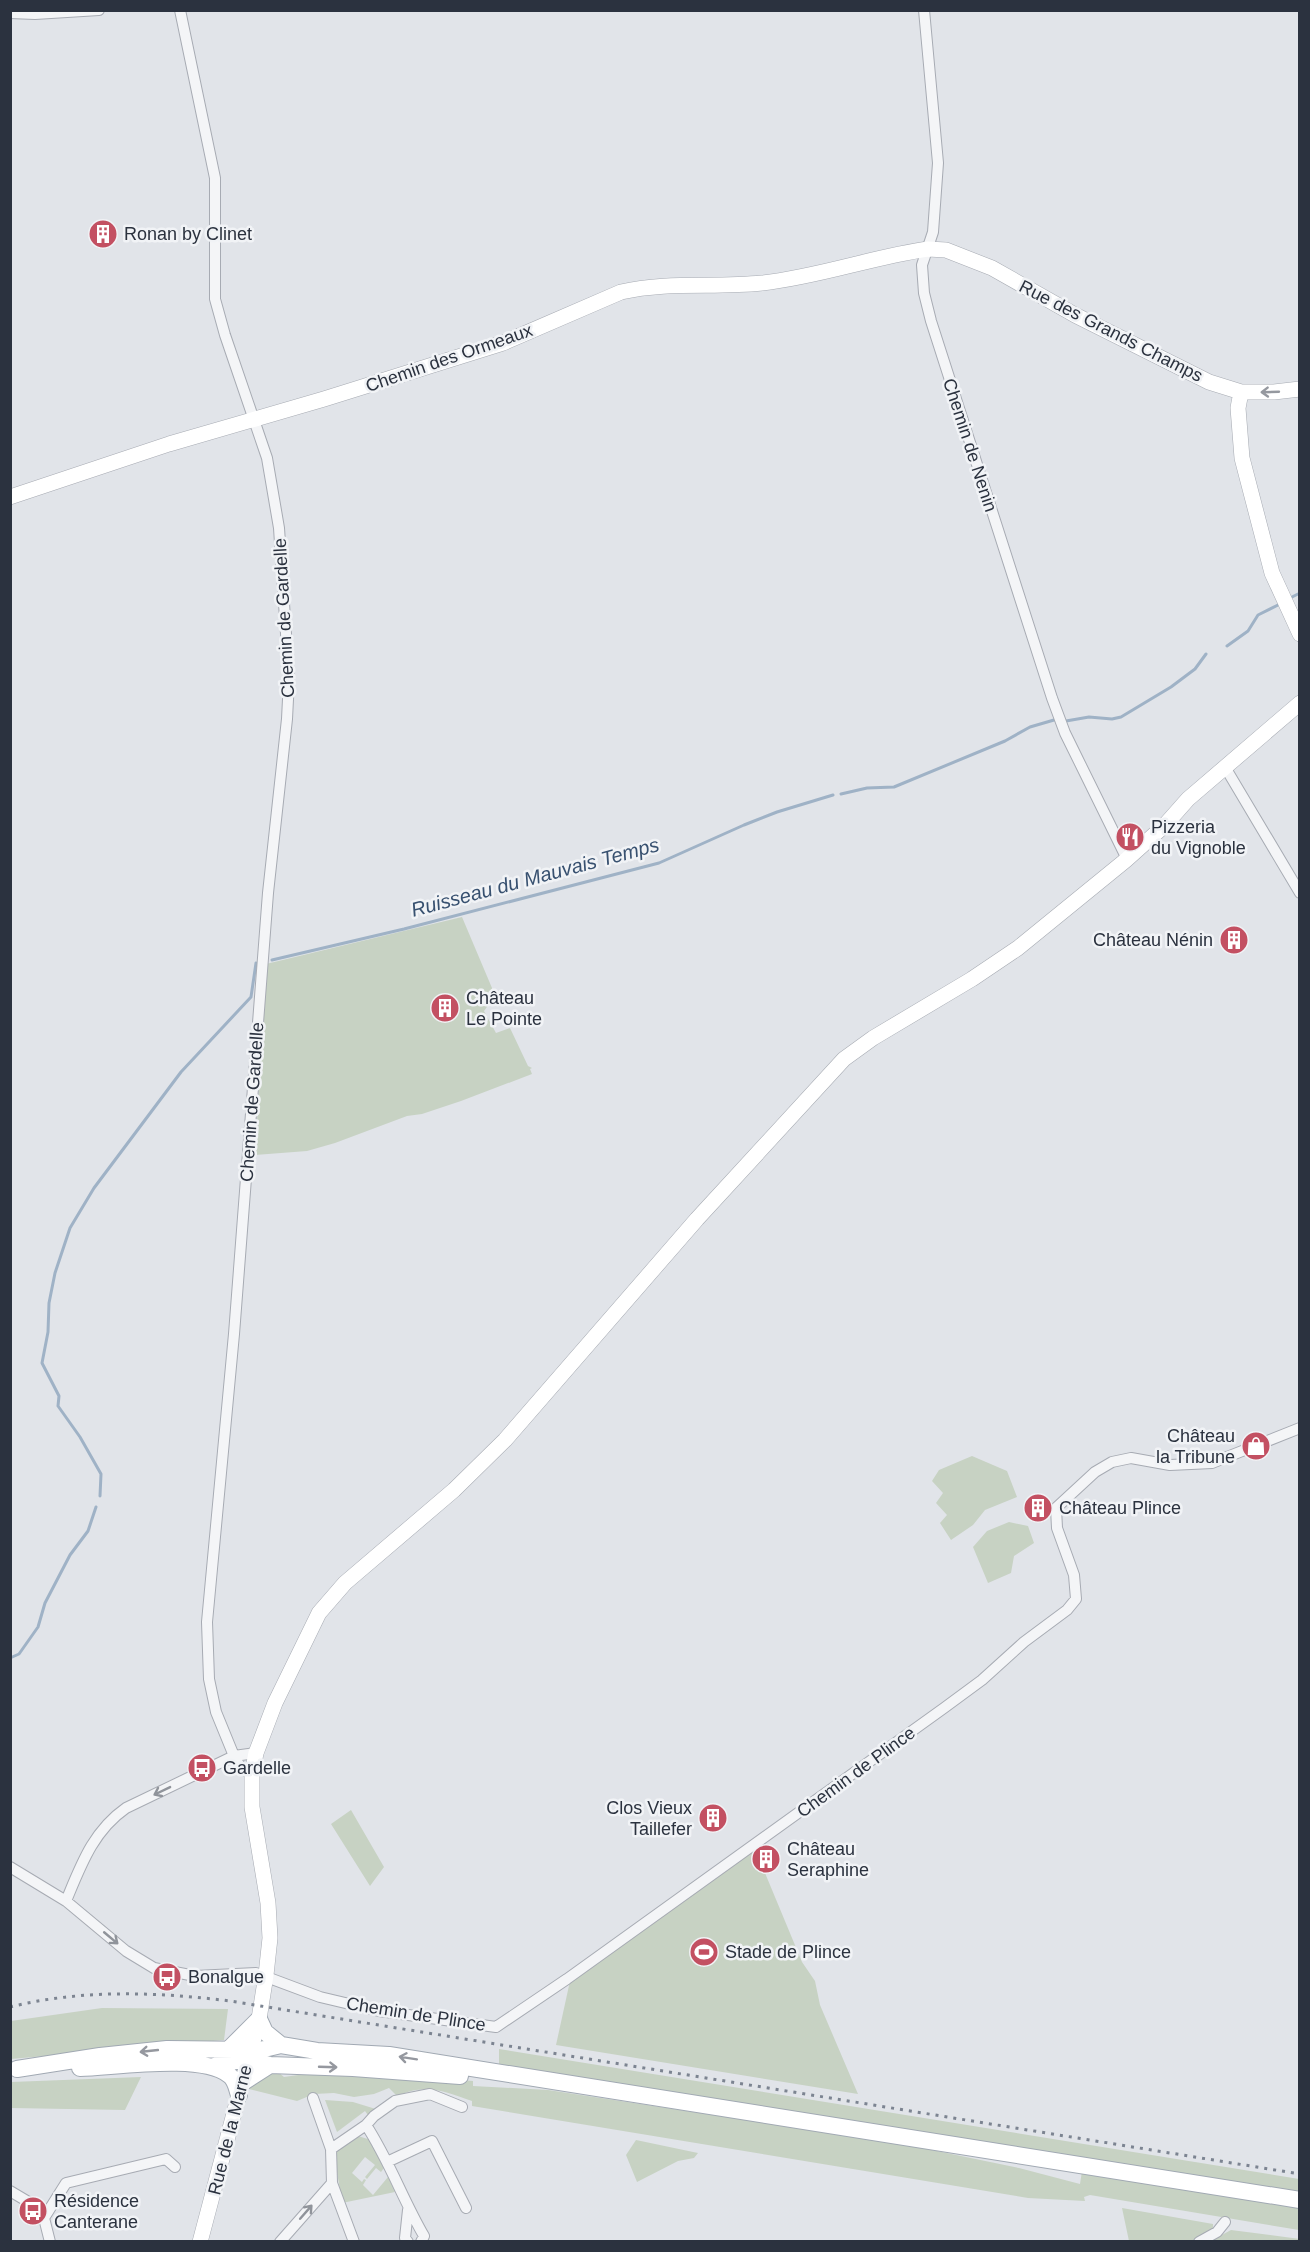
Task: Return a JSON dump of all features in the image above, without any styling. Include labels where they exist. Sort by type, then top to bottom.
[{"type":"main road","name":"Chemin des Ormeaux","points":[[10,497],[169,444],[503,344],[621,292],[675,284],[763,283],[928,249]]},
{"type":"main road","name":"Rue des Grands Champs","points":[[928,249],[946,250],[992,268],[1075,315],[1209,382],[1241,392],[1299,389]]},
{"type":"main road","points":[[1241,392],[1238,408],[1242,458],[1272,573],[1299,634]]},
{"type":"main road","name":"Rue de la Marne","points":[[200,2241],[259,2019],[266,1975],[270,1938],[268,1903],[252,1807],[252,1774],[256,1753],[275,1702],[319,1613],[345,1583],[454,1490],[505,1440],[697,1219],[844,1059],[873,1038],[972,979],[1018,948],[1127,859],[1165,825],[1188,799],[1299,703]]},
{"type":"main road","points":[[228,2049],[259,2019],[265,2032],[281,2045]]},
{"type":"main road","points":[[177,2062],[214,2066],[236,2061],[281,2045],[317,2051],[389,2055],[1299,2200]]},
{"type":"main road","points":[[14,2069],[167,2049],[228,2049],[270,2065],[395,2071],[590,2088]]},
{"type":"main road","points":[[14,2069],[115,2067],[240,2056],[300,2056],[317,2051]]},
{"type":"main road","points":[[214,2066],[235,2081],[240,2089],[270,2065]]},
{"type":"street","points":[[10,13],[35,14],[99,10]]},
{"type":"street","name":"Chemin de Gardelle","points":[[180,10],[215,178],[215,299],[267,458],[279,528],[289,679],[287,719],[268,893],[234,1334],[207,1622],[208,1679],[216,1712],[234,1756],[241,1768],[252,1774]]},
{"type":"street","name":"Chemin de Nenin","points":[[924,10],[938,163],[933,232],[922,265],[924,293],[1035,649],[1065,733],[1127,859]]},
{"type":"street","points":[[1225,767],[1299,893]]},
{"type":"street","name":"Chemin de Plince","points":[[266,1975],[320,1997],[379,2011],[496,2027],[502,2024],[745,1853],[944,1708],[1067,1610],[1076,1599],[1076,1586],[1057,1528],[1056,1508],[1095,1472],[1112,1462],[1131,1458],[1170,1465],[1212,1463],[1299,1428]]},
{"type":"street","points":[[66,1901],[86,1854],[101,1830],[112,1818],[126,1808],[234,1756],[256,1753]]},
{"type":"street","points":[[10,1867],[66,1901],[126,1951],[154,1968],[195,1976],[251,1972],[266,1975]]},
{"type":"street","points":[[331,2149],[395,2102],[430,2094],[462,2107]]},
{"type":"street","points":[[313,2098],[331,2149],[332,2183],[354,2241]]},
{"type":"street","points":[[366,2125],[387,2162],[408,2210],[424,2236],[421,2241]]},
{"type":"street","points":[[387,2162],[432,2141],[466,2208]]},
{"type":"street","points":[[44,2218],[66,2183],[166,2160],[175,2167]]},
{"type":"street","points":[[280,2241],[332,2183]]},
{"type":"street","points":[[10,2191],[40,2208],[50,2241]]},
{"type":"street","points":[[408,2210],[405,2238],[408,2241]]},
{"type":"street","points":[[1199,2241],[1217,2232],[1225,2222]]},
{"type":"green space","points":[[462,917],[492,988],[492,1000],[484,1011],[496,1033],[510,1028],[528,1066],[532,1068],[530,1069],[532,1074],[461,1101],[422,1114],[407,1116],[335,1143],[307,1151],[255,1155],[266,964]]},
{"type":"green space","points":[[972,1456],[1007,1471],[1017,1497],[985,1510],[973,1525],[951,1540],[940,1523],[947,1515],[936,1503],[943,1493],[932,1481],[939,1470]]},
{"type":"green space","points":[[1009,1522],[1028,1526],[1034,1543],[1014,1556],[1011,1573],[988,1583],[973,1547],[987,1531]]},
{"type":"green space","points":[[351,1810],[384,1867],[370,1886],[331,1824]]},
{"type":"green space","name":"Stade de Plince","points":[[755,1849],[802,1962],[815,1981],[820,2005],[858,2094],[556,2045],[570,1981]]},
{"type":"green space","points":[[102,2008],[228,2009],[224,2040],[11,2059],[11,2021]]},
{"type":"green space","points":[[499,2049],[1299,2179],[1299,2195],[499,2068]]},
{"type":"green space","points":[[301,2069],[382,2073],[473,2081],[473,2086],[548,2090],[898,2143],[1019,2168],[1080,2184],[1082,2171],[1299,2206],[1299,2230],[1090,2195],[1084,2197],[1085,2201],[1028,2198],[472,2106],[472,2101],[434,2090],[417,2090],[397,2096],[389,2088],[374,2094],[354,2097],[334,2093],[314,2094],[297,2101],[249,2089],[264,2074],[278,2072],[284,2077],[298,2075]]},
{"type":"green space","points":[[141,2077],[125,2110],[11,2108],[11,2082]]},
{"type":"green space","points":[[325,2100],[353,2102],[379,2110],[370,2118],[365,2111],[337,2132]]},
{"type":"green space","points":[[358,2136],[371,2140],[384,2168],[381,2172],[376,2168],[367,2179],[365,2177],[375,2165],[365,2157],[352,2173],[362,2182],[366,2180],[363,2185],[373,2195],[388,2177],[395,2192],[342,2203],[334,2153]]},
{"type":"green space","points":[[636,2140],[698,2153],[694,2158],[678,2161],[637,2182],[626,2155]]},
{"type":"green space","points":[[1122,2208],[1213,2224],[1213,2229],[1192,2241],[1129,2241]]},
{"type":"green space","points":[[1231,2230],[1300,2239],[1299,2242],[1209,2242]]},
{"type":"waterway","name":"Ruisseau du Mauvais Temps","points":[[1288,599],[1300,593]]},
{"type":"waterway","name":"Ruisseau du Mauvais Temps","points":[[1227,646],[1248,631],[1258,615],[1278,605]]},
{"type":"waterway","name":"Ruisseau du Mauvais Temps","points":[[1066,721],[1089,717],[1112,719],[1121,717],[1171,687],[1195,669],[1206,654]]},
{"type":"waterway","name":"Ruisseau du Mauvais Temps","points":[[841,794],[867,788],[894,787],[1005,741],[1030,727],[1054,720]]},
{"type":"waterway","name":"Ruisseau du Mauvais Temps","points":[[272,960],[404,929],[659,863],[777,812],[833,795]]},
{"type":"waterway","name":"Ruisseau du Mauvais Temps","points":[[100,1496],[101,1474],[80,1437],[58,1406],[59,1396],[42,1363],[55,1273],[70,1228],[94,1188],[181,1072],[251,997],[256,963]]},
{"type":"waterway","name":"Ruisseau du Mauvais Temps","points":[[10,1658],[19,1654],[38,1627],[45,1603],[70,1555],[88,1531],[96,1507]]},
{"type":"railway","points":[[10,2007],[65,1997],[120,1994],[230,2001],[1300,2174]]},
{"type":"place","name":"Ronan by Clinet","points":[[103,234]]},
{"type":"place","name":"Pizzeria du Vignoble","points":[[1130,837]]},
{"type":"place","name":"Château Nénin","points":[[1234,940]]},
{"type":"place","name":"Château Le Pointe","points":[[445,1008]]},
{"type":"place","name":"Château la Tribune","points":[[1256,1446]]},
{"type":"place","name":"Château Plince","points":[[1038,1508]]},
{"type":"place","name":"Gardelle","points":[[202,1768]]},
{"type":"place","name":"Clos Vieux Taillefer","points":[[713,1818]]},
{"type":"place","name":"Château Seraphine","points":[[766,1859]]},
{"type":"place","name":"Stade de Plince","points":[[704,1952]]},
{"type":"place","name":"Bonalgue","points":[[167,1977]]},
{"type":"place","name":"Résidence Canterane","points":[[33,2211]]}]
